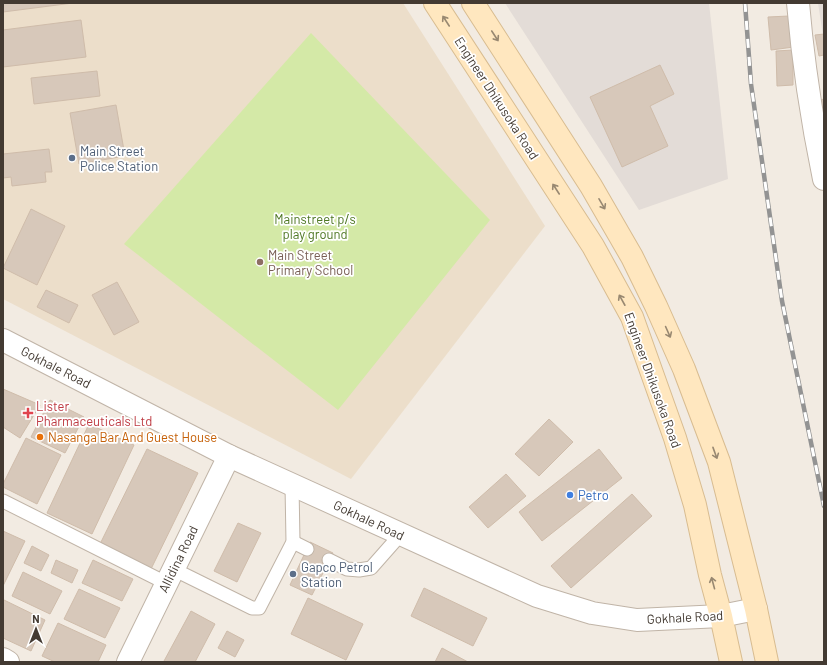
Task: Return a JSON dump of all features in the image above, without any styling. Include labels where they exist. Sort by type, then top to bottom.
[{"type":"street","name":"Engineer Dhikusoka Road","points":[[435,3],[593,246],[632,317],[675,438],[695,505],[710,575],[722,616],[731,662]]},
{"type":"street","points":[[473,3],[591,186],[632,257],[656,306],[684,369],[718,462],[756,610],[767,662]]},
{"type":"street","points":[[798,3],[814,127],[824,179]]},
{"type":"street","name":"Gokhale Road","points":[[3,340],[229,456],[537,596],[592,614],[637,620],[722,616],[756,610]]},
{"type":"street","name":"Allidina Road","points":[[128,662],[229,456]]},
{"type":"street","points":[[3,659],[8,662]]},
{"type":"lane","points":[[3,501],[170,576],[252,608],[259,608],[292,542],[292,484]]},
{"type":"lane","points":[[329,560],[348,569],[359,570],[372,568],[401,534]]},
{"type":"lane","points":[[292,542],[307,549]]},
{"type":"shaded area","name":"Main Street Primary School","points":[[3,3],[403,3],[545,226],[351,479],[3,299]]},
{"type":"shaded area","points":[[505,3],[709,3],[728,179],[639,210]]},
{"type":"shaded area","points":[[818,3],[824,3],[824,42]]},
{"type":"green space","name":"Mainstreet p/s play ground","points":[[311,33],[490,220],[338,410],[124,244]]},
{"type":"building","points":[[3,3],[73,3],[3,12]]},
{"type":"building","points":[[789,16],[794,47],[771,50],[768,17]]},
{"type":"building","points":[[81,20],[86,57],[3,67],[3,30]]},
{"type":"building","points":[[824,34],[824,55],[819,56],[815,35]]},
{"type":"building","points":[[793,50],[793,85],[777,86],[776,51]]},
{"type":"building","points":[[660,65],[674,94],[650,106],[668,146],[622,167],[590,97]]},
{"type":"building","points":[[97,71],[100,96],[34,104],[31,78]]},
{"type":"building","points":[[824,99],[824,118],[820,100]]},
{"type":"building","points":[[116,105],[125,156],[79,164],[70,113]]},
{"type":"building","points":[[49,149],[52,172],[45,172],[46,182],[12,186],[11,177],[3,178],[3,154]]},
{"type":"building","points":[[31,209],[65,226],[37,285],[3,268]]},
{"type":"building","points":[[117,282],[139,322],[114,335],[92,295]]},
{"type":"building","points":[[46,290],[78,305],[69,323],[37,307]]},
{"type":"building","points":[[3,389],[40,405],[20,438],[3,427]]},
{"type":"building","points":[[50,400],[84,417],[65,453],[31,437]]},
{"type":"building","points":[[549,419],[573,442],[539,476],[515,454]]},
{"type":"building","points":[[89,424],[134,445],[92,534],[47,513]]},
{"type":"building","points":[[26,438],[61,455],[37,504],[3,487],[3,484]]},
{"type":"building","points":[[147,449],[198,473],[151,569],[100,544]]},
{"type":"building","name":"Petro","points":[[599,449],[622,478],[542,541],[519,512]]},
{"type":"building","points":[[506,474],[526,496],[488,528],[469,507]]},
{"type":"building","points":[[632,494],[652,516],[571,588],[551,566]]},
{"type":"building","points":[[238,523],[261,533],[237,582],[214,571]]},
{"type":"building","points":[[3,531],[25,541],[3,586]]},
{"type":"building","points":[[310,542],[333,553],[312,595],[290,585]]},
{"type":"building","points":[[32,546],[49,555],[41,571],[24,563]]},
{"type":"building","points":[[56,560],[78,570],[72,583],[51,573]]},
{"type":"building","points":[[93,560],[133,579],[122,601],[82,583]]},
{"type":"building","points":[[23,572],[62,591],[50,614],[12,596]]},
{"type":"building","points":[[424,588],[487,618],[473,646],[411,616]]},
{"type":"building","points":[[79,589],[120,608],[105,638],[64,619]]},
{"type":"building","points":[[308,598],[363,624],[346,660],[291,634]]},
{"type":"building","points":[[4,600],[45,620],[31,651],[3,638]]},
{"type":"building","points":[[191,611],[215,624],[195,662],[165,662],[164,661]]},
{"type":"building","points":[[58,623],[106,645],[98,662],[55,662],[42,656]]},
{"type":"building","points":[[227,631],[244,640],[235,657],[218,648]]},
{"type":"building","points":[[442,648],[468,662],[435,662]]},
{"type":"railway","points":[[745,3],[751,84],[782,301],[824,506]]},
{"type":"place","name":"Main Street Police Station","points":[[72,158]]},
{"type":"place","name":"Main Street Primary School","points":[[260,262]]},
{"type":"place","name":"Lister Pharmaceuticals Ltd","points":[[28,413]]},
{"type":"place","name":"Nasanga Bar And Guest House","points":[[40,437]]},
{"type":"place","name":"Petro","points":[[570,495]]},
{"type":"place","name":"Gapco Petrol Station","points":[[293,574]]}]
